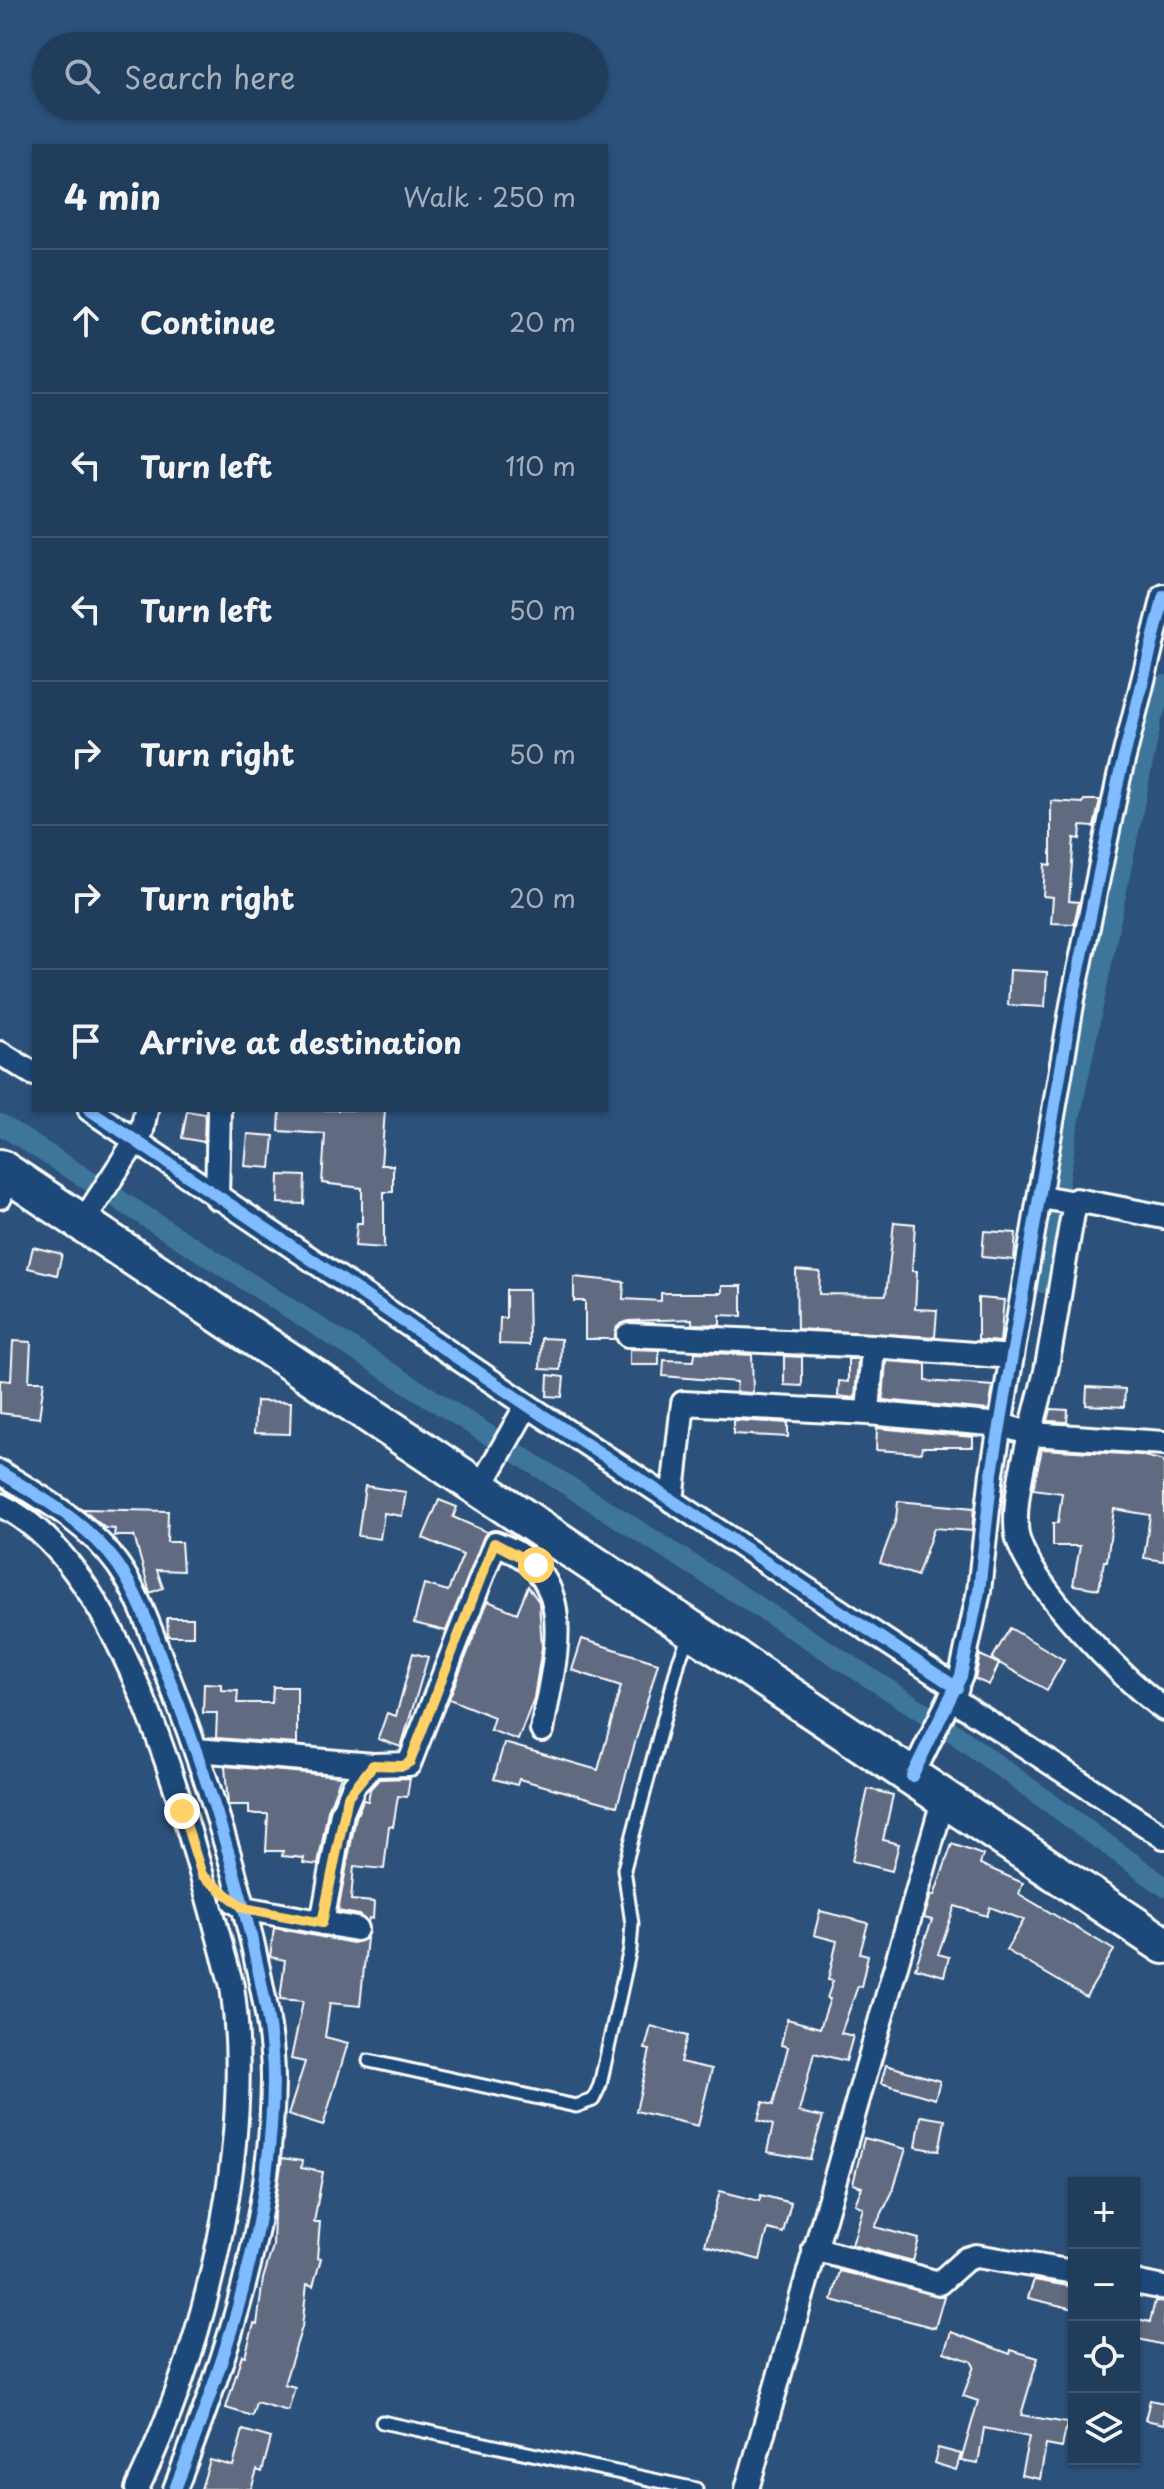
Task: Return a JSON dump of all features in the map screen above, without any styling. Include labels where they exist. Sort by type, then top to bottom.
[{"type":"main road","points":[[2,1180],[87,1215],[485,1477],[543,1550],[686,1643],[916,1767],[944,1797],[1164,1945]]},
{"type":"street","points":[[1164,596],[1119,777],[1076,984],[1043,1198],[1012,1357],[1017,1430],[1001,1509],[1029,1563],[1092,1644],[1119,1673],[1164,1709]]},
{"type":"street","points":[[0,1053],[32,1073]]},
{"type":"street","points":[[92,1112],[132,1145],[217,1198],[523,1411],[672,1501],[1164,1837]]},
{"type":"street","points":[[87,1215],[132,1145],[142,1112]]},
{"type":"street","points":[[217,1198],[219,1112]]},
{"type":"street","points":[[1043,1198],[1164,1217]]},
{"type":"street","points":[[916,1767],[955,1693],[1074,1202]]},
{"type":"street","points":[[628,1335],[873,1346],[1012,1357]]},
{"type":"street","points":[[868,1413],[873,1346]]},
{"type":"street","points":[[672,1501],[683,1403],[868,1413],[1164,1443]]},
{"type":"street","points":[[485,1477],[523,1411]]},
{"type":"street","points":[[0,1472],[90,1534],[119,1566],[134,1590],[197,1750],[244,1908],[271,2045],[269,2136],[243,2298],[217,2381],[175,2489]]},
{"type":"street","points":[[0,1505],[29,1522],[56,1547],[84,1581],[105,1615],[135,1679],[202,1875],[232,1986],[236,2014],[235,2121],[227,2186],[201,2321],[180,2390],[137,2489]]},
{"type":"street","points":[[197,1750],[373,1765],[403,1766],[410,1762],[494,1543],[543,1550],[557,1610],[542,1730]]},
{"type":"street","points":[[322,1923],[348,1796],[373,1765]]},
{"type":"street","points":[[747,2489],[944,1797]]},
{"type":"street","points":[[202,1875],[244,1908],[356,1929]]},
{"type":"street","points":[[814,2249],[936,2283],[943,2283],[959,2264],[976,2256],[1068,2271]]},
{"type":"street","points":[[1140,2283],[1164,2288]]},
{"type":"lane","points":[[369,2061],[576,2106],[593,2100],[600,2085],[630,1949],[632,1924],[624,1869],[686,1643]]},
{"type":"lane","points":[[382,2422],[642,2483],[696,2489]]},
{"type":"building","points":[[1084,800],[1100,800],[1094,827],[1081,826],[1080,839],[1074,838],[1069,901],[1079,902],[1074,924],[1051,923],[1053,897],[1043,896],[1045,864],[1051,865],[1051,801],[1083,803]]},
{"type":"building","points":[[1010,970],[1047,972],[1045,1007],[1008,1005]]},
{"type":"building","points":[[187,1112],[205,1114],[204,1142],[182,1138]]},
{"type":"building","points":[[280,1112],[385,1112],[381,1165],[393,1165],[393,1192],[384,1192],[384,1248],[355,1246],[357,1223],[362,1223],[362,1188],[322,1183],[325,1134],[279,1131]]},
{"type":"building","points":[[248,1134],[274,1136],[271,1168],[245,1166]]},
{"type":"building","points":[[279,1175],[305,1176],[304,1204],[278,1203]]},
{"type":"building","points":[[894,1222],[915,1224],[912,1271],[917,1271],[915,1309],[937,1310],[935,1337],[797,1329],[796,1270],[820,1272],[819,1294],[886,1295]]},
{"type":"building","points":[[984,1231],[1016,1233],[1014,1260],[982,1257]]},
{"type":"building","points":[[33,1247],[62,1254],[57,1275],[28,1268]]},
{"type":"building","points":[[574,1277],[624,1282],[623,1299],[661,1301],[661,1293],[722,1293],[722,1286],[742,1286],[742,1316],[720,1315],[720,1325],[692,1324],[692,1319],[628,1321],[617,1327],[615,1339],[585,1339],[585,1301],[574,1301]]},
{"type":"building","points":[[506,1290],[528,1290],[529,1345],[499,1344],[500,1318],[506,1318]]},
{"type":"building","points":[[978,1298],[1004,1300],[1000,1342],[978,1340]]},
{"type":"building","points":[[541,1338],[561,1339],[560,1370],[540,1369]]},
{"type":"building","points":[[13,1341],[31,1342],[29,1381],[44,1381],[39,1418],[0,1413],[0,1380],[11,1381]]},
{"type":"building","points":[[630,1349],[659,1350],[659,1365],[630,1365]]},
{"type":"building","points":[[695,1352],[752,1355],[753,1393],[736,1392],[737,1382],[663,1376],[664,1360],[694,1361]]},
{"type":"building","points":[[784,1356],[802,1357],[802,1386],[784,1385]]},
{"type":"building","points":[[848,1359],[858,1359],[855,1398],[838,1396],[839,1381],[848,1382]]},
{"type":"building","points":[[886,1361],[926,1364],[926,1381],[993,1386],[989,1410],[883,1400]]},
{"type":"building","points":[[548,1375],[564,1377],[562,1397],[547,1396]]},
{"type":"building","points":[[1087,1387],[1125,1389],[1124,1407],[1086,1405]]},
{"type":"building","points":[[256,1401],[291,1402],[290,1434],[254,1433]]},
{"type":"building","points":[[1051,1409],[1068,1410],[1067,1422],[1048,1421]]},
{"type":"building","points":[[733,1420],[788,1423],[788,1437],[733,1434]]},
{"type":"building","points":[[877,1428],[973,1437],[973,1447],[922,1447],[921,1453],[876,1450]]},
{"type":"building","points":[[1042,1449],[1140,1455],[1164,1461],[1164,1561],[1144,1558],[1150,1515],[1114,1509],[1107,1561],[1104,1561],[1099,1589],[1073,1585],[1080,1546],[1053,1546],[1053,1523],[1058,1523],[1062,1493],[1033,1489]]},
{"type":"building","points":[[365,1486],[406,1492],[402,1516],[384,1513],[380,1539],[358,1536]]},
{"type":"building","points":[[439,1500],[457,1507],[453,1517],[487,1532],[446,1631],[414,1623],[424,1584],[448,1591],[463,1555],[423,1538]]},
{"type":"building","points":[[898,1501],[974,1508],[972,1531],[934,1528],[917,1576],[880,1563],[896,1519]]},
{"type":"building","points":[[82,1509],[168,1511],[167,1542],[181,1542],[183,1571],[157,1570],[163,1588],[150,1593],[134,1536],[114,1536],[115,1529],[105,1528]]},
{"type":"building","points":[[528,1586],[539,1602],[542,1647],[534,1698],[518,1740],[490,1730],[494,1717],[449,1699],[488,1601],[517,1613]]},
{"type":"building","points":[[167,1618],[193,1618],[193,1636],[168,1636]]},
{"type":"building","points":[[1010,1628],[1064,1660],[1047,1690],[992,1659]]},
{"type":"building","points":[[582,1639],[658,1663],[617,1806],[519,1779],[517,1785],[494,1779],[504,1743],[598,1770],[621,1686],[572,1670]]},
{"type":"building","points":[[413,1653],[428,1657],[401,1747],[378,1739],[387,1713],[396,1716]]},
{"type":"building","points":[[980,1655],[999,1664],[989,1685],[975,1679]]},
{"type":"building","points":[[204,1683],[221,1684],[221,1690],[238,1691],[237,1703],[272,1703],[273,1687],[297,1687],[297,1744],[216,1738],[217,1713],[203,1713]]},
{"type":"building","points":[[225,1766],[341,1776],[328,1810],[318,1865],[303,1863],[304,1858],[282,1856],[283,1851],[266,1851],[268,1814],[249,1814],[249,1805],[228,1805]]},
{"type":"building","points":[[410,1778],[407,1797],[398,1796],[393,1827],[389,1826],[384,1869],[354,1866],[351,1900],[374,1902],[373,1919],[369,1918],[368,1923],[359,1915],[338,1911],[356,1817],[363,1800],[368,1801],[370,1789],[379,1779]]},
{"type":"building","points":[[868,1789],[893,1795],[883,1840],[899,1844],[892,1871],[852,1861]]},
{"type":"building","points":[[952,1844],[983,1855],[980,1864],[1023,1883],[1019,1894],[1114,1950],[1086,1997],[1006,1950],[1024,1920],[990,1907],[987,1916],[955,1906],[938,1954],[949,1957],[944,1976],[915,1968],[932,1920],[924,1918]]},
{"type":"building","points":[[820,1911],[868,1923],[860,1953],[868,1955],[861,1987],[858,1986],[841,2033],[853,2036],[846,2061],[814,2053],[799,2112],[823,2117],[810,2159],[767,2152],[773,2125],[758,2120],[763,2102],[773,2105],[788,2047],[781,2045],[787,2019],[820,2028],[830,1999],[827,1998],[833,1981],[828,1980],[837,1941],[814,1935]]},
{"type":"building","points":[[274,1928],[353,1943],[367,1938],[360,2006],[330,2003],[325,2037],[348,2043],[323,2126],[288,2115],[305,2062],[291,2059],[303,2001],[280,1999],[285,1960],[270,1957]]},
{"type":"building","points":[[651,2026],[687,2036],[680,2062],[712,2069],[698,2126],[636,2111],[650,2050],[645,2049]]},
{"type":"building","points":[[886,2065],[940,2081],[935,2099],[881,2083]]},
{"type":"building","points":[[921,2116],[945,2120],[939,2151],[916,2147]]},
{"type":"building","points":[[864,2138],[906,2149],[892,2193],[875,2227],[919,2239],[913,2261],[852,2245],[863,2208],[855,2204],[862,2187],[853,2184]]},
{"type":"building","points":[[282,2158],[302,2161],[301,2168],[323,2172],[314,2222],[320,2222],[317,2258],[321,2259],[313,2286],[307,2284],[302,2327],[284,2384],[295,2387],[288,2411],[256,2402],[252,2416],[226,2408],[242,2355],[245,2356],[254,2324],[257,2325],[263,2279],[273,2246]]},
{"type":"building","points":[[720,2191],[759,2201],[761,2195],[791,2203],[783,2233],[768,2229],[760,2260],[705,2245]]},
{"type":"building","points":[[840,2271],[944,2296],[935,2328],[832,2300]]},
{"type":"building","points":[[1034,2280],[1068,2286],[1068,2308],[1028,2298]]},
{"type":"building","points":[[1155,2301],[1164,2302],[1164,2345],[1140,2339],[1140,2320],[1150,2322]]},
{"type":"building","points":[[951,2332],[1010,2354],[1011,2350],[1038,2358],[1021,2415],[1067,2423],[1062,2448],[1046,2445],[1040,2479],[1021,2475],[1029,2437],[984,2428],[978,2464],[961,2461],[978,2401],[963,2396],[974,2366],[971,2361],[944,2352]]},
{"type":"building","points":[[1150,2400],[1164,2403],[1164,2424],[1145,2420]]},
{"type":"building","points":[[243,2430],[271,2438],[262,2472],[257,2470],[251,2489],[201,2489],[210,2460],[233,2466]]},
{"type":"building","points":[[938,2448],[961,2454],[956,2470],[934,2463]]},
{"type":"waterway","points":[[1043,1283],[1066,1138],[1152,718],[1164,685]]},
{"type":"waterway","points":[[0,1124],[936,1720],[1164,1886]]},
{"type":"cycle path","points":[[912,1776],[961,1676],[979,1591],[992,1473],[1073,999],[1119,777],[1164,596]]},
{"type":"cycle path","points":[[93,1112],[527,1405],[957,1688]]},
{"type":"cycle path","points":[[0,1472],[79,1524],[106,1550],[133,1591],[204,1774],[252,1941],[266,2010],[273,2079],[265,2185],[229,2339],[175,2489]]},
{"type":"route","points":[[182,1811],[202,1875],[244,1908],[322,1923],[342,1813],[348,1796],[373,1765],[409,1764],[494,1543],[536,1565]]}]
